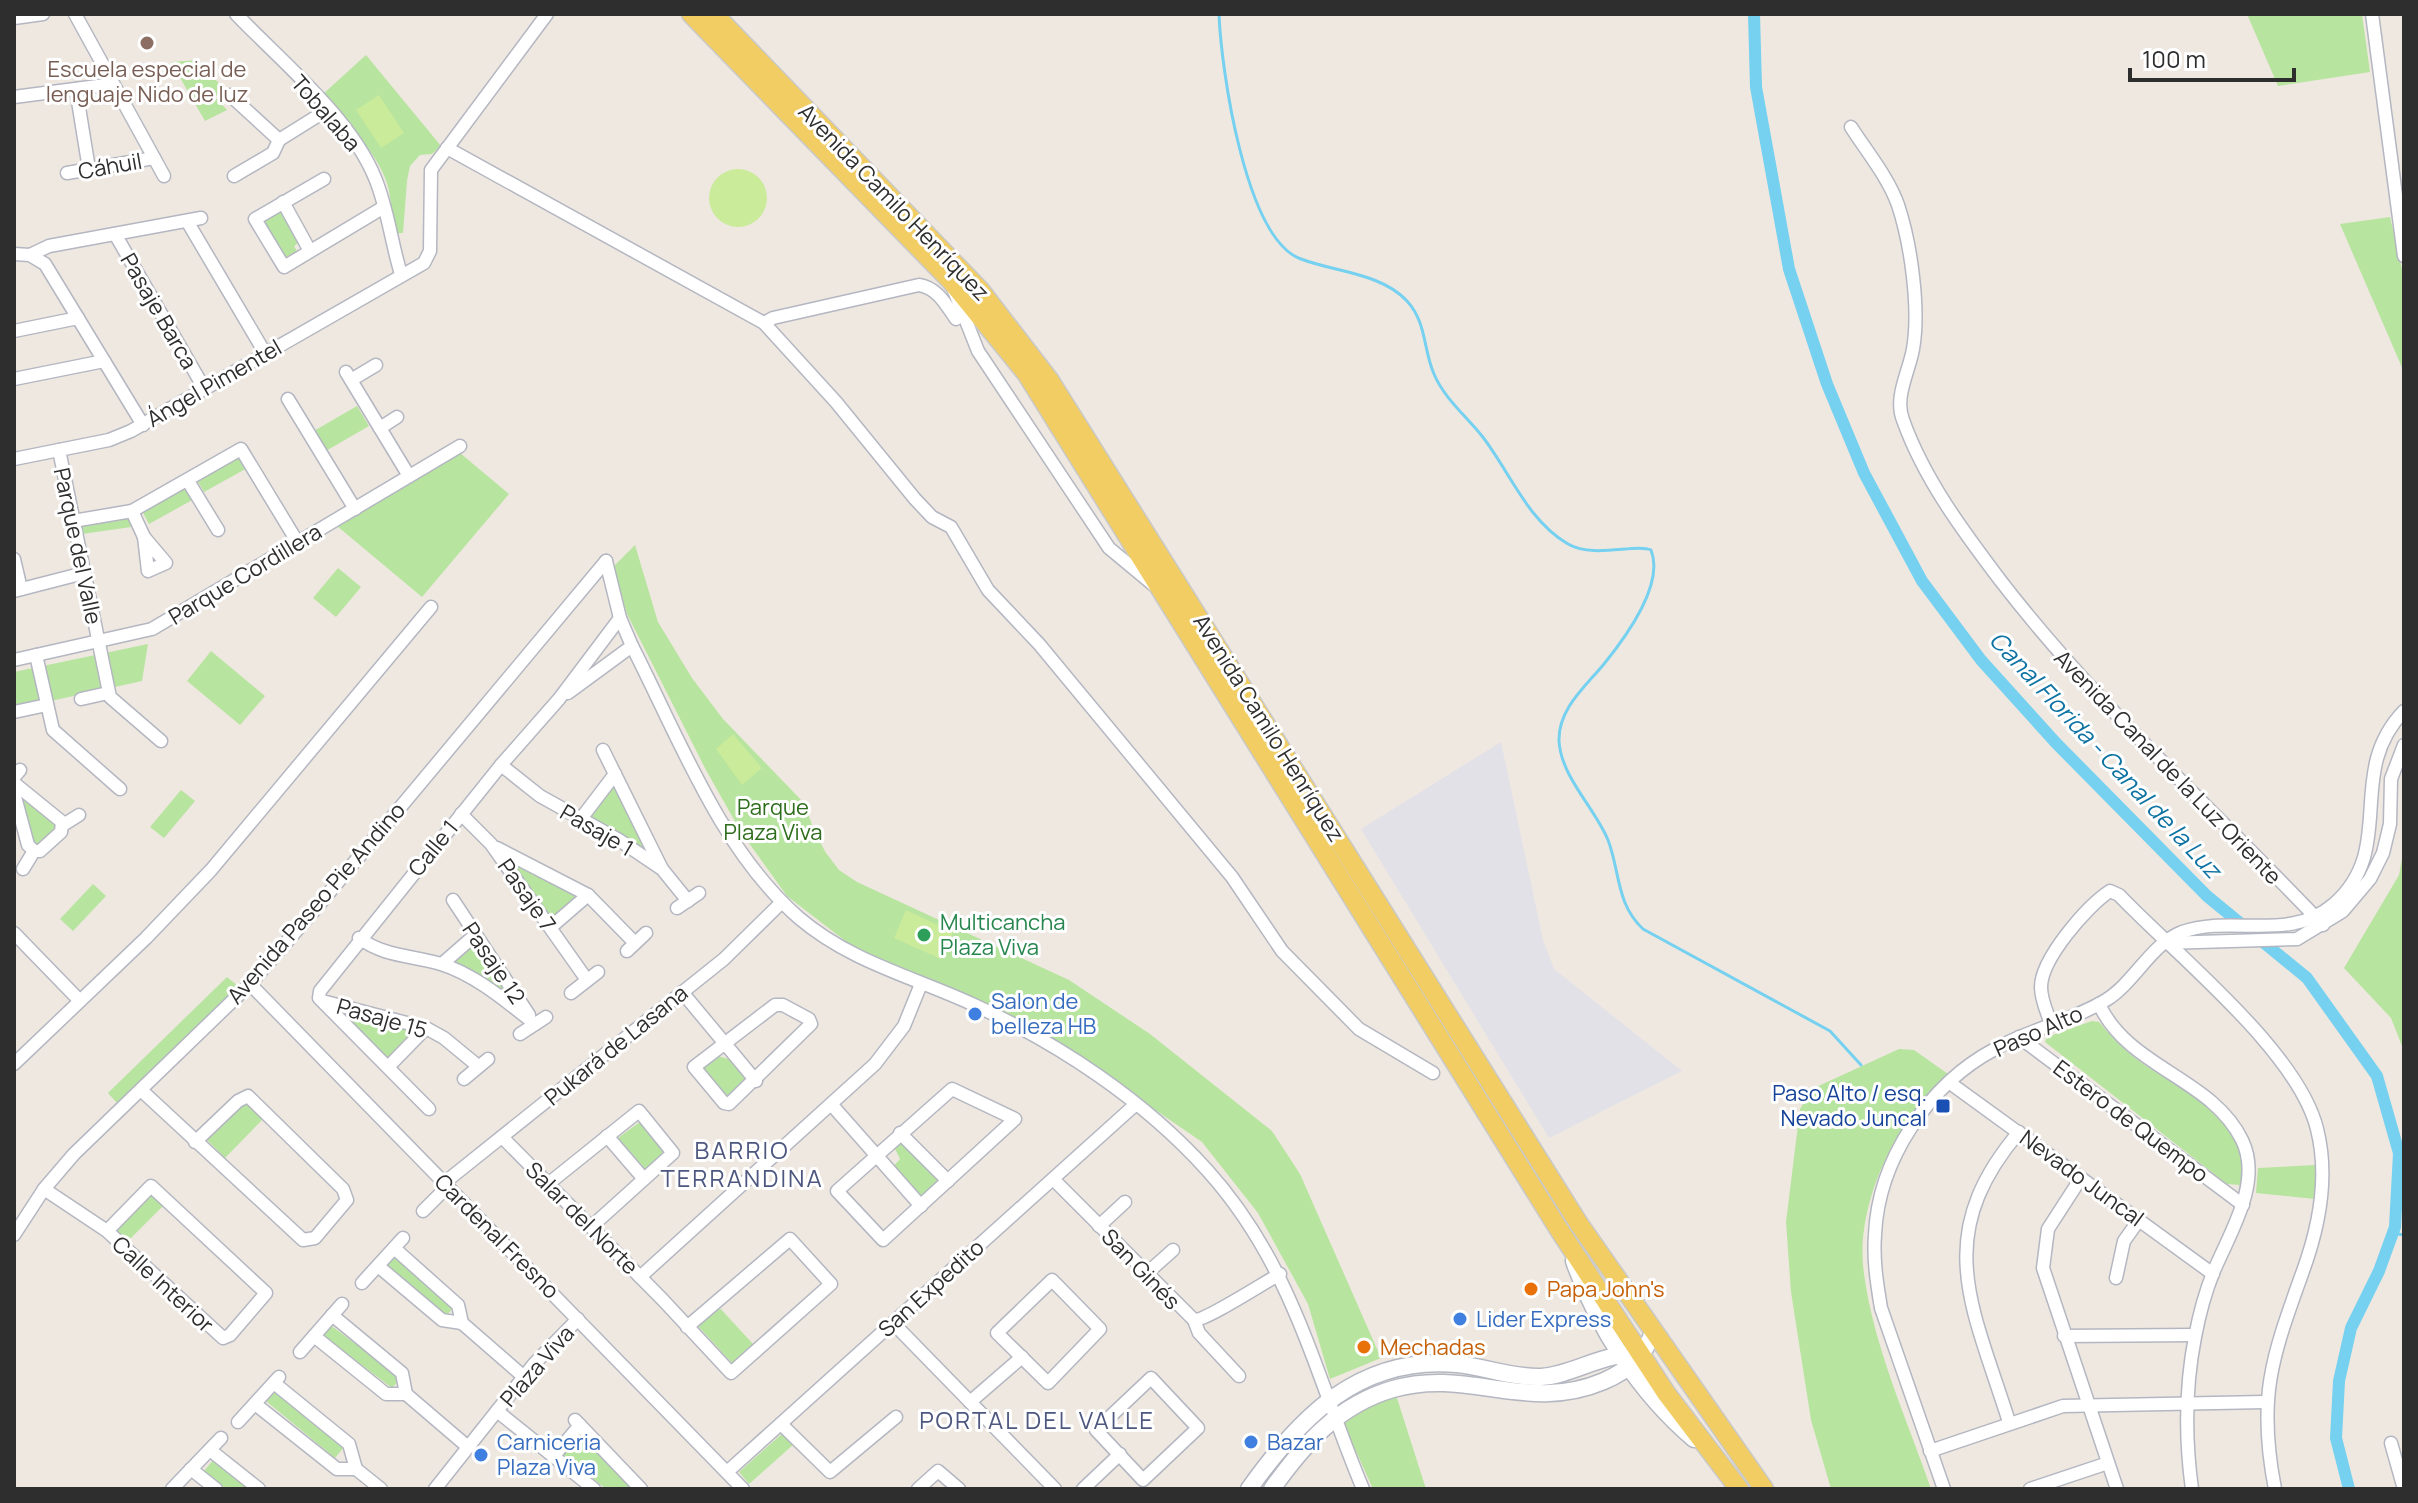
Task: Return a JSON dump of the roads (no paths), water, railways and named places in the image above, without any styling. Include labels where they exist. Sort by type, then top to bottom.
[{"type":"main road","name":"Avenida Camilo Henríquez","points":[[691,14],[951,281],[1000,338],[1045,400],[1569,1244],[1631,1359],[1739,1489]]},
{"type":"main road","name":"Avenida Camilo Henríquez","points":[[714,14],[980,290],[1050,381],[1572,1213],[1764,1489]]},
{"type":"main road","points":[[1272,1489],[1303,1447],[1335,1418],[1375,1395],[1417,1384],[1460,1383],[1541,1395],[1578,1390],[1631,1359],[1654,1330]]},
{"type":"main road","points":[[1249,1489],[1289,1436],[1329,1400],[1373,1376],[1422,1364],[1457,1364],[1525,1377],[1575,1371],[1631,1359],[1660,1365],[1701,1422],[1747,1465]]},
{"type":"main road","points":[[1575,1371],[1578,1390]]},
{"type":"street","points":[[14,18],[43,14]]},
{"type":"street","points":[[75,14],[164,176]]},
{"type":"street","name":"Tobalaba","points":[[236,14],[327,110],[361,151],[384,207],[401,274]]},
{"type":"street","points":[[547,14],[447,148],[764,323],[836,402],[915,499],[932,517],[951,527],[988,590],[1039,644],[1232,877],[1282,951],[1359,1029],[1433,1073]]},
{"type":"street","points":[[2372,14],[2404,256]]},
{"type":"street","points":[[14,97],[113,84]]},
{"type":"street","points":[[76,89],[89,169]]},
{"type":"street","points":[[230,95],[279,140]]},
{"type":"street","points":[[234,176],[273,153],[279,140],[327,110]]},
{"type":"street","name":"Avenida Canal de la Luz Oriente","points":[[1851,127],[1898,206],[1912,276],[1915,323],[1913,350],[1904,378],[1901,417],[1927,474],[1969,540],[2050,645],[2143,747],[2319,921]]},
{"type":"street","name":"Ángel Pimentel","points":[[14,459],[109,440],[143,425],[424,263],[430,251],[431,170],[447,148]]},
{"type":"street","name":"Cáhuil","points":[[67,173],[154,158]]},
{"type":"street","points":[[324,179],[255,219],[284,267],[384,207]]},
{"type":"street","points":[[283,202],[310,251]]},
{"type":"street","points":[[14,254],[30,255],[49,246],[201,218]]},
{"type":"street","points":[[187,221],[265,353]]},
{"type":"street","name":"Pasaje Barca","points":[[115,234],[204,388]]},
{"type":"street","points":[[30,255],[49,269],[143,425]]},
{"type":"street","points":[[951,281],[957,306],[978,351]]},
{"type":"street","points":[[764,323],[773,318],[909,287],[928,287],[941,298],[978,351],[1109,548],[1133,571],[1161,590]]},
{"type":"street","points":[[14,331],[78,318]]},
{"type":"street","points":[[14,379],[104,361]]},
{"type":"street","points":[[376,365],[348,376],[409,476]]},
{"type":"street","points":[[288,399],[355,509]]},
{"type":"street","points":[[380,428],[397,417]]},
{"type":"street","name":"Parque Cordillera","points":[[14,660],[152,629],[460,446]]},
{"type":"street","points":[[73,521],[132,511],[241,449],[298,543]]},
{"type":"street","name":"Parque del Valle","points":[[59,450],[108,693]]},
{"type":"street","points":[[188,481],[218,530]]},
{"type":"street","points":[[132,511],[144,537]]},
{"type":"street","points":[[14,559],[17,590],[84,573]]},
{"type":"street","name":"Avenida Paseo Pie Andino","points":[[14,1235],[44,1189],[250,984],[606,561],[620,618]]},
{"type":"street","points":[[14,1064],[211,870],[431,607]]},
{"type":"street","points":[[620,618],[724,822],[743,855],[782,902],[815,931],[852,955],[1017,1026],[1136,1104],[1208,1171],[1254,1231],[1280,1274],[1304,1326],[1363,1489]]},
{"type":"street","name":"Calle 1","points":[[323,1001],[319,998],[322,987],[359,938],[559,699],[620,618]]},
{"type":"street","name":"Calle 1","points":[[559,699],[632,646]]},
{"type":"street","points":[[36,655],[57,736],[120,789]]},
{"type":"street","points":[[81,699],[108,693],[112,700],[161,741]]},
{"type":"street","points":[[14,712],[47,705]]},
{"type":"street","points":[[2165,943],[2297,939],[2319,921],[2342,896],[2361,867],[2370,831],[2370,786],[2376,755],[2386,733],[2404,711]]},
{"type":"street","points":[[2165,943],[2193,930],[2281,927],[2319,921],[2352,903],[2377,866],[2390,824],[2389,794],[2394,765],[2404,745]]},
{"type":"street","points":[[603,750],[662,869]]},
{"type":"street","name":"Pasaje 1","points":[[501,765],[540,796],[619,840],[662,869],[688,901]]},
{"type":"street","points":[[580,820],[615,774]]},
{"type":"street","points":[[14,783],[63,825]]},
{"type":"street","points":[[14,793],[26,839],[34,851]]},
{"type":"street","name":"Pasaje 7","points":[[461,814],[491,844],[551,927],[593,976],[571,993]]},
{"type":"street","points":[[34,851],[40,851],[52,842],[63,825],[79,815]]},
{"type":"street","points":[[491,844],[588,895],[631,947],[646,933]]},
{"type":"street","points":[[23,869],[34,851]]},
{"type":"street","points":[[2051,1024],[2041,986],[2044,969],[2058,946],[2110,891],[2119,895],[2259,1034],[2290,1075],[2317,1128],[2322,1202],[2312,1246],[2277,1343],[2265,1402],[2275,1488],[2291,1489]]},
{"type":"street","points":[[551,927],[588,895]]},
{"type":"street","name":"Pasaje 12","points":[[453,900],[535,1024]]},
{"type":"street","name":"Pukará de Lasana","points":[[423,1211],[442,1192],[444,1183],[733,950],[782,902]]},
{"type":"street","points":[[14,933],[80,1001]]},
{"type":"street","points":[[442,964],[474,936]]},
{"type":"street","points":[[359,938],[385,954],[442,964],[485,986],[535,1024]]},
{"type":"street","points":[[2190,967],[2193,949],[2211,942]]},
{"type":"street","name":"Paso Alto","points":[[1944,1489],[1881,1308],[1875,1236],[1885,1190],[1901,1143],[1926,1106],[1971,1064],[2019,1037],[2099,1004],[2124,989],[2165,943]]},
{"type":"street","name":"Cardenal Fresno","points":[[250,984],[743,1489]]},
{"type":"street","points":[[640,1277],[875,1064],[910,1014],[921,984]]},
{"type":"street","points":[[682,992],[756,1081]]},
{"type":"street","points":[[323,1001],[429,1109]]},
{"type":"street","name":"Pasaje 15","points":[[323,1001],[426,1028],[483,1063],[464,1079]]},
{"type":"street","points":[[2099,1004],[2107,1020],[2124,1040],[2228,1116],[2246,1153],[2248,1179],[2243,1205],[2213,1274],[2195,1335],[2187,1404],[2192,1489]]},
{"type":"street","points":[[775,1005],[783,1005],[809,1019],[806,1032],[756,1081],[729,1104],[724,1103],[694,1070],[775,1005]]},
{"type":"street","points":[[520,1034],[546,1017]]},
{"type":"street","points":[[389,1066],[426,1028]]},
{"type":"street","name":"Estero de Quempo","points":[[2019,1037],[2243,1205]]},
{"type":"street","name":"Nevado Juncal","points":[[1950,1083],[2213,1274]]},
{"type":"street","points":[[952,1089],[1015,1119],[948,1181],[883,1240],[837,1191],[952,1089]]},
{"type":"street","points":[[141,1090],[195,1142],[307,1242],[347,1200],[343,1189],[248,1096],[238,1101],[195,1142]]},
{"type":"street","points":[[831,1104],[921,1206]]},
{"type":"street","name":"San Expedito","points":[[727,1472],[1136,1104]]},
{"type":"street","points":[[548,1184],[639,1111],[673,1153],[591,1227]]},
{"type":"street","points":[[2009,1422],[1969,1293],[1964,1263],[1972,1206],[1997,1158],[2019,1132]]},
{"type":"street","points":[[900,1133],[948,1181]]},
{"type":"street","points":[[607,1136],[644,1179]]},
{"type":"street","name":"Salar del Norte","points":[[502,1137],[731,1373],[831,1284],[790,1239],[687,1327]]},
{"type":"street","points":[[2081,1178],[2048,1229],[2043,1247],[2043,1268],[2117,1489]]},
{"type":"street","name":"San Ginés","points":[[1053,1179],[1194,1320],[1205,1320],[1224,1305],[1280,1274]]},
{"type":"street","name":"Calle Interior","points":[[44,1189],[107,1231],[223,1338],[230,1335],[266,1293],[151,1186],[107,1231]]},
{"type":"street","points":[[1099,1226],[1125,1202]]},
{"type":"street","points":[[2116,1278],[2124,1241],[2139,1220]]},
{"type":"street","points":[[362,1283],[399,1243],[458,1305],[462,1323]]},
{"type":"street","points":[[1146,1274],[1173,1250]]},
{"type":"street","points":[[378,1266],[442,1320],[462,1323],[524,1377]]},
{"type":"street","points":[[1052,1280],[1100,1329],[1048,1383],[1022,1357],[997,1333],[1052,1280]]},
{"type":"street","points":[[300,1352],[342,1304]]},
{"type":"street","points":[[332,1315],[402,1373],[406,1394],[468,1447]]},
{"type":"street","name":"Plaza Viva","points":[[435,1489],[524,1377],[578,1319]]},
{"type":"street","points":[[1194,1320],[1199,1333],[1239,1376]]},
{"type":"street","points":[[893,1323],[1055,1489]]},
{"type":"street","points":[[2064,1336],[2195,1335]]},
{"type":"street","points":[[314,1336],[386,1394],[406,1394]]},
{"type":"street","points":[[970,1402],[1022,1357]]},
{"type":"street","points":[[1151,1378],[1198,1428],[1143,1480],[1120,1454],[1096,1430],[1151,1378]]},
{"type":"street","points":[[238,1422],[276,1380],[349,1444],[356,1469],[381,1489]]},
{"type":"street","points":[[1930,1451],[2041,1411],[2087,1404],[2265,1402]]},
{"type":"street","points":[[255,1404],[337,1469],[356,1469]]},
{"type":"street","points":[[497,1411],[594,1489]]},
{"type":"street","points":[[781,1424],[830,1472],[896,1417]]},
{"type":"street","points":[[553,1457],[577,1423],[641,1489]]},
{"type":"street","points":[[172,1489],[221,1438]]},
{"type":"street","points":[[2391,1443],[2404,1489]]},
{"type":"street","points":[[210,1450],[259,1489]]},
{"type":"street","points":[[1083,1489],[1120,1454]]},
{"type":"street","points":[[2030,1489],[2108,1463]]},
{"type":"street","points":[[191,1469],[216,1489]]},
{"type":"street","points":[[918,1489],[938,1471],[959,1489]]},
{"type":"waterway","points":[[1219,14],[1225,72],[1240,149],[1265,220],[1281,245],[1301,259],[1384,284],[1407,301],[1418,318],[1431,365],[1443,391],[1482,436],[1530,509],[1554,534],[1568,544],[1590,550],[1651,550],[1653,579],[1641,610],[1613,653],[1568,709],[1559,741],[1572,780],[1608,840],[1623,898],[1634,919],[1643,929],[1830,1031],[1861,1065]]},
{"type":"waterway","name":"Canal Florida - Canal de la Luz","points":[[1754,14],[1756,87],[1789,269],[1827,384],[1864,473],[1922,581],[1981,660],[2056,743],[2207,896],[2307,978],[2377,1076],[2399,1153],[2395,1227],[2379,1271],[2351,1328],[2339,1381],[2336,1438],[2349,1489]]},
{"type":"waterway","points":[[2392,1233],[2404,1235]]},
{"type":"place","name":"Escuela especial de lenguaje Nido de luz","points":[[147,43]]},
{"type":"place","name":"Multicancha Plaza Viva","points":[[924,935]]},
{"type":"place","name":"Salon de belleza HB","points":[[975,1014]]},
{"type":"place","name":"Paso Alto / esq. Nevado Juncal","points":[[1943,1106]]},
{"type":"place","name":"Papa John's","points":[[1531,1289]]},
{"type":"place","name":"Lider Express","points":[[1460,1319]]},
{"type":"place","name":"Mechadas","points":[[1364,1347]]},
{"type":"place","name":"Bazar","points":[[1251,1442]]},
{"type":"place","name":"Carniceria Plaza Viva","points":[[481,1455]]},
{"type":"district","name":"BARRIO TERRANDINA","points":[[742,1165]]},
{"type":"district","name":"PORTAL DEL VALLE","points":[[1037,1421]]},
{"type":"park label","name":"Parque Plaza Viva","points":[[773,820]]}]
